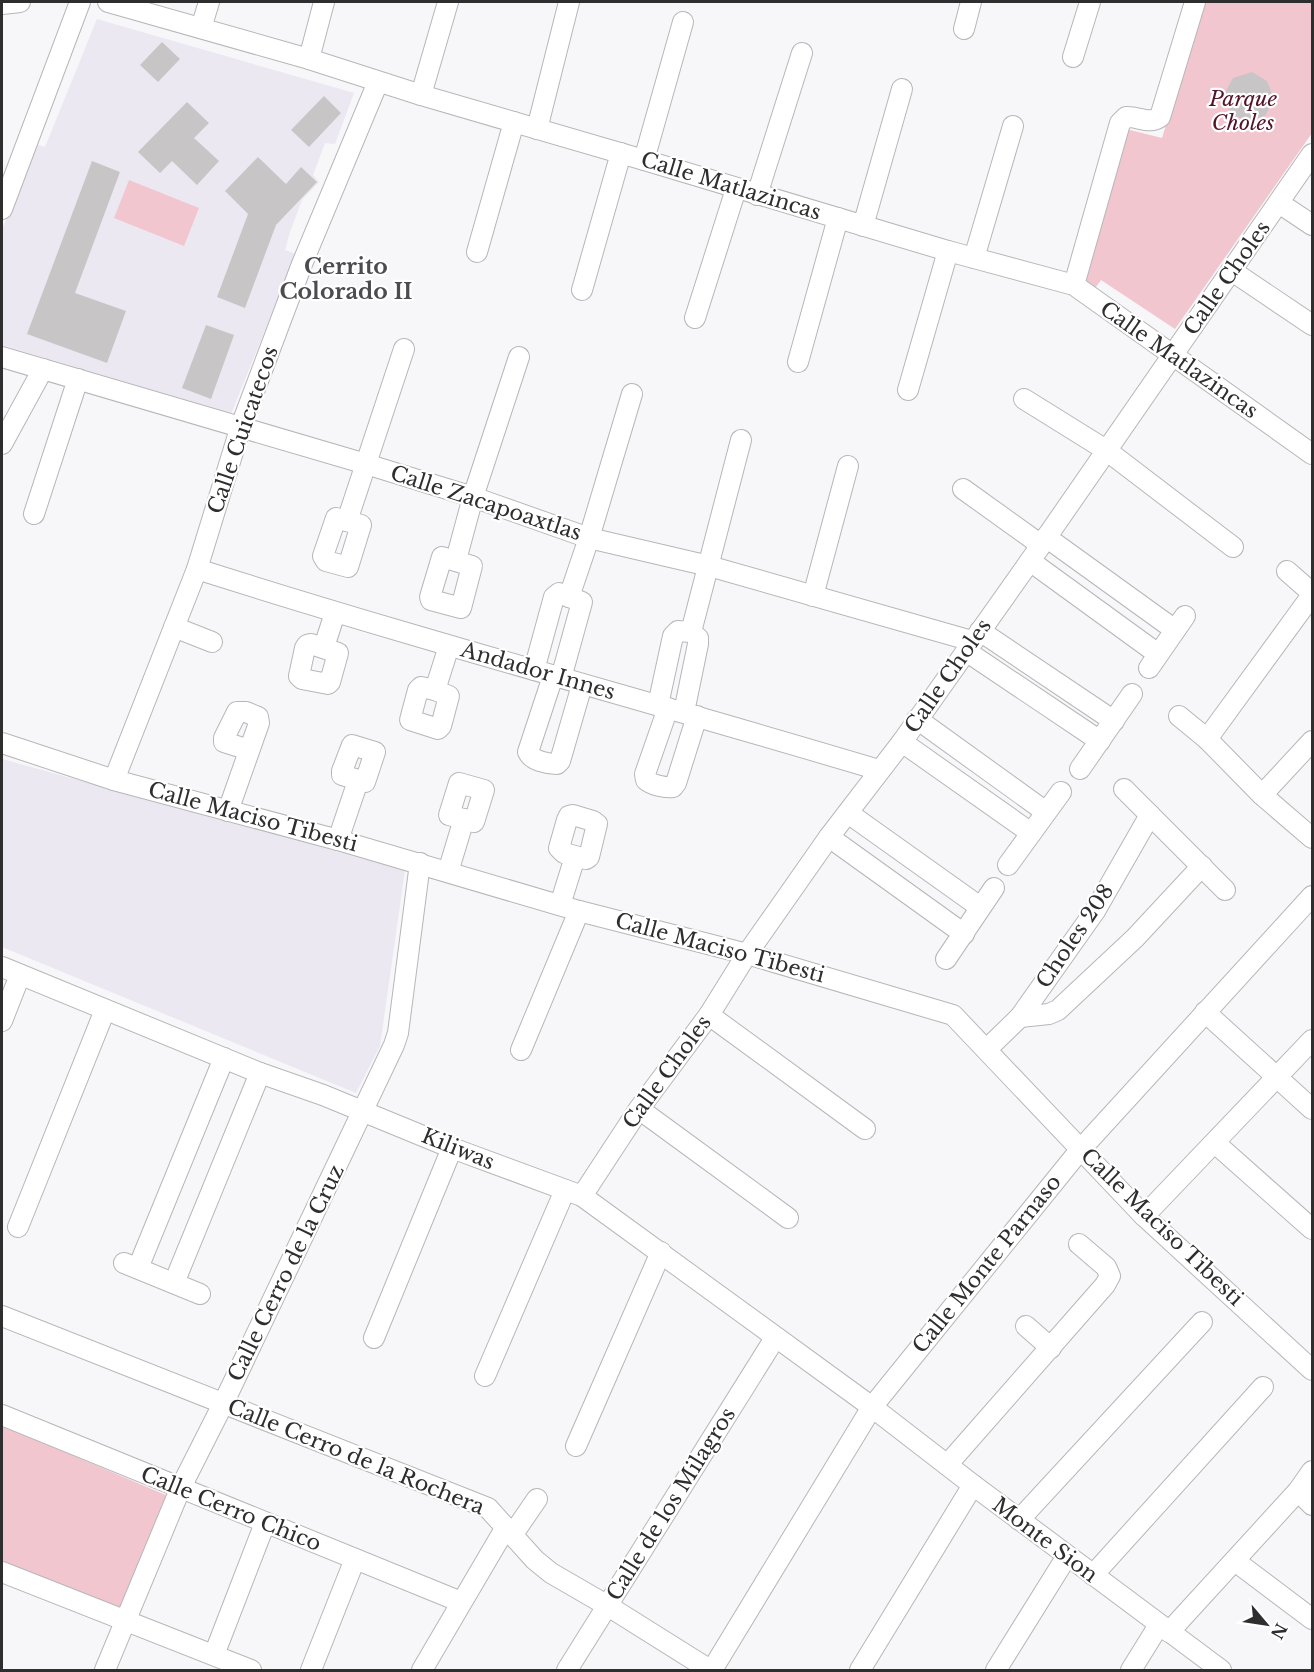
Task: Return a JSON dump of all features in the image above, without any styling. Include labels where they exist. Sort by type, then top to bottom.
[{"type":"street","points":[[2,4],[20,2]]},
{"type":"street","points":[[2,209],[80,2]]},
{"type":"street","name":"Calle Matlazincas","points":[[108,2],[309,59],[378,82],[736,189],[1074,285],[1312,454]]},
{"type":"street","points":[[201,28],[209,2]]},
{"type":"street","points":[[309,59],[324,2]]},
{"type":"street","points":[[421,95],[448,2]]},
{"type":"street","points":[[537,129],[569,2]]},
{"type":"street","points":[[964,29],[971,2]]},
{"type":"street","points":[[1073,57],[1090,2]]},
{"type":"street","points":[[1074,285],[1120,123],[1126,117],[1132,116],[1149,121],[1160,117],[1195,2]]},
{"type":"street","points":[[644,160],[683,22]]},
{"type":"street","points":[[758,195],[802,54]]},
{"type":"street","name":"Calle Cuicatecos","points":[[114,780],[197,569],[241,426],[302,264],[378,82]]},
{"type":"street","points":[[863,226],[902,89]]},
{"type":"street","points":[[477,252],[514,122]]},
{"type":"street","points":[[974,258],[1013,126]]},
{"type":"street","points":[[582,290],[621,153]]},
{"type":"street","name":"Calle Choles","points":[[484,1376],[573,1193],[708,1015],[747,954],[829,837],[902,742],[1312,154]]},
{"type":"street","points":[[695,318],[736,189]]},
{"type":"street","points":[[1279,203],[1312,225]]},
{"type":"street","points":[[798,362],[838,218]]},
{"type":"street","points":[[908,390],[948,251]]},
{"type":"street","points":[[1232,271],[1312,325]]},
{"type":"street","points":[[347,521],[404,349]]},
{"type":"street","name":"Calle Zacapoaxtlas","points":[[2,357],[366,464],[473,497],[589,538],[709,566],[973,641]]},
{"type":"street","points":[[456,560],[473,497],[519,357]]},
{"type":"street","points":[[2,444],[43,369]]},
{"type":"street","points":[[34,514],[78,379]]},
{"type":"street","points":[[569,597],[632,394]]},
{"type":"street","points":[[1024,399],[1106,450],[1233,546]]},
{"type":"street","points":[[691,632],[741,440]]},
{"type":"street","points":[[813,596],[848,466]]},
{"type":"street","points":[[963,489],[1039,548],[1153,661],[1180,623],[1039,548]]},
{"type":"street","name":"Andador Innes","points":[[197,569],[335,613],[879,770]]},
{"type":"street","points":[[1207,739],[1312,594],[1287,571]]},
{"type":"street","points":[[534,670],[554,597],[559,593],[581,600],[582,605],[557,677],[528,752],[533,759],[553,765],[560,760],[582,685]]},
{"type":"street","points":[[324,647],[335,613]]},
{"type":"street","points":[[174,627],[212,642]]},
{"type":"street","points":[[678,631],[691,632],[698,638],[698,644],[677,710],[673,636],[678,631]]},
{"type":"street","points":[[973,641],[1114,721]]},
{"type":"street","points":[[973,641],[1100,741]]},
{"type":"street","points":[[435,690],[449,646]]},
{"type":"street","points":[[1080,769],[1132,694]]},
{"type":"street","points":[[1179,716],[1207,739],[1262,795],[1312,838]]},
{"type":"street","points":[[917,719],[1046,812]]},
{"type":"street","points":[[1262,795],[1312,741]]},
{"type":"street","points":[[902,742],[1031,833]]},
{"type":"street","name":"Calle Maciso Tibesti","points":[[2,743],[114,780],[338,840],[570,908],[747,954],[946,1011],[959,1019],[1143,1216],[1312,1370]]},
{"type":"street","points":[[228,811],[249,750]]},
{"type":"street","points":[[338,840],[358,781]]},
{"type":"street","points":[[1124,789],[1225,890]]},
{"type":"street","points":[[1008,865],[1061,792]]},
{"type":"street","points":[[848,813],[980,907]]},
{"type":"street","name":"Choles 208","points":[[987,1049],[1020,1017],[1095,911],[1150,815]]},
{"type":"street","points":[[448,872],[464,819]]},
{"type":"street","points":[[829,837],[964,934]]},
{"type":"street","points":[[521,1050],[570,908],[575,857]]},
{"type":"street","name":"Calle Cerro de la Cruz","points":[[105,1671],[181,1487],[224,1402],[398,1033],[420,863]]},
{"type":"street","points":[[1020,1017],[1049,1014],[1058,1010],[1135,938],[1202,866]]},
{"type":"street","points":[[946,959],[994,888]]},
{"type":"street","name":"Calle Monte Parnaso","points":[[711,1671],[872,1407],[1080,1150],[1312,896]]},
{"type":"street","name":"Kiliwas","points":[[2,967],[260,1073],[363,1110],[452,1148],[573,1193],[661,1252],[775,1338],[872,1407]]},
{"type":"street","points":[[2,1021],[20,975]]},
{"type":"street","points":[[18,1227],[105,1010]]},
{"type":"street","points":[[1205,1012],[1312,1109]]},
{"type":"street","points":[[708,1015],[865,1129]]},
{"type":"street","points":[[1143,1216],[1312,1040]]},
{"type":"street","points":[[200,1294],[131,1265],[224,1058]]},
{"type":"street","points":[[174,1283],[260,1073]]},
{"type":"street","points":[[639,1108],[788,1218]]},
{"type":"street","points":[[1215,1143],[1312,1228]]},
{"type":"street","points":[[374,1338],[452,1148]]},
{"type":"street","points":[[947,1465],[1051,1348],[1110,1276],[1106,1267],[1079,1244]]},
{"type":"street","points":[[576,1446],[661,1252]]},
{"type":"street","name":"Calle Cerro de la Rochera","points":[[2,1316],[488,1508],[535,1560],[551,1573],[711,1671]]},
{"type":"street","points":[[1019,1520],[1202,1322]]},
{"type":"street","points":[[1026,1326],[1051,1348]]},
{"type":"street","name":"Calle de los Milagros","points":[[567,1671],[775,1338]]},
{"type":"street","points":[[1093,1575],[1263,1387]]},
{"type":"street","name":"Monte Sion","points":[[872,1407],[1221,1671]]},
{"type":"street","name":"Calle Cerro Chico","points":[[2,1415],[461,1602]]},
{"type":"street","points":[[1131,1671],[1164,1629],[1235,1561],[1298,1491],[1312,1471]]},
{"type":"street","points":[[860,1671],[973,1485]]},
{"type":"street","points":[[1298,1491],[1312,1505]]},
{"type":"street","points":[[422,1671],[461,1602],[510,1530],[537,1499]]},
{"type":"street","points":[[214,1655],[265,1523]]},
{"type":"street","points":[[996,1671],[1067,1556]]},
{"type":"street","points":[[311,1671],[355,1559]]},
{"type":"street","points":[[1235,1561],[1312,1619]]},
{"type":"street","points":[[2,1572],[251,1671]]},
{"type":"shaded area","points":[[97,19],[354,93],[335,144],[325,143],[313,175],[319,182],[302,200],[285,250],[296,254],[231,414],[2,345],[2,230],[35,144],[45,147]]},
{"type":"shaded area","points":[[2,759],[405,870],[380,1046],[356,1093],[2,947]]},
{"type":"green space","name":"Parque Choles","points":[[1203,2],[1312,2],[1312,133],[1175,329],[1101,280],[1096,287],[1080,283],[1126,129],[1162,138]]},
{"type":"green space","points":[[129,180],[199,208],[184,246],[114,218]]},
{"type":"green space","points":[[2,1425],[175,1499],[125,1613],[2,1563]]},
{"type":"building","points":[[162,42],[180,59],[158,82],[140,65]]},
{"type":"building","points":[[1252,72],[1267,81],[1274,99],[1265,116],[1247,121],[1232,115],[1223,96],[1233,78]]},
{"type":"building","points":[[324,96],[341,113],[309,147],[291,130]]},
{"type":"building","points":[[187,102],[209,123],[194,138],[219,161],[197,185],[172,161],[160,173],[138,152]]},
{"type":"building","points":[[258,157],[286,184],[301,167],[317,182],[276,225],[245,308],[217,297],[248,214],[225,191]]},
{"type":"building","points":[[92,161],[120,172],[75,293],[126,311],[107,363],[27,334]]},
{"type":"building","points":[[206,325],[234,335],[211,399],[182,388]]},
{"type":"district","name":"Cerrito Colorado II","points":[[346,278]]}]
